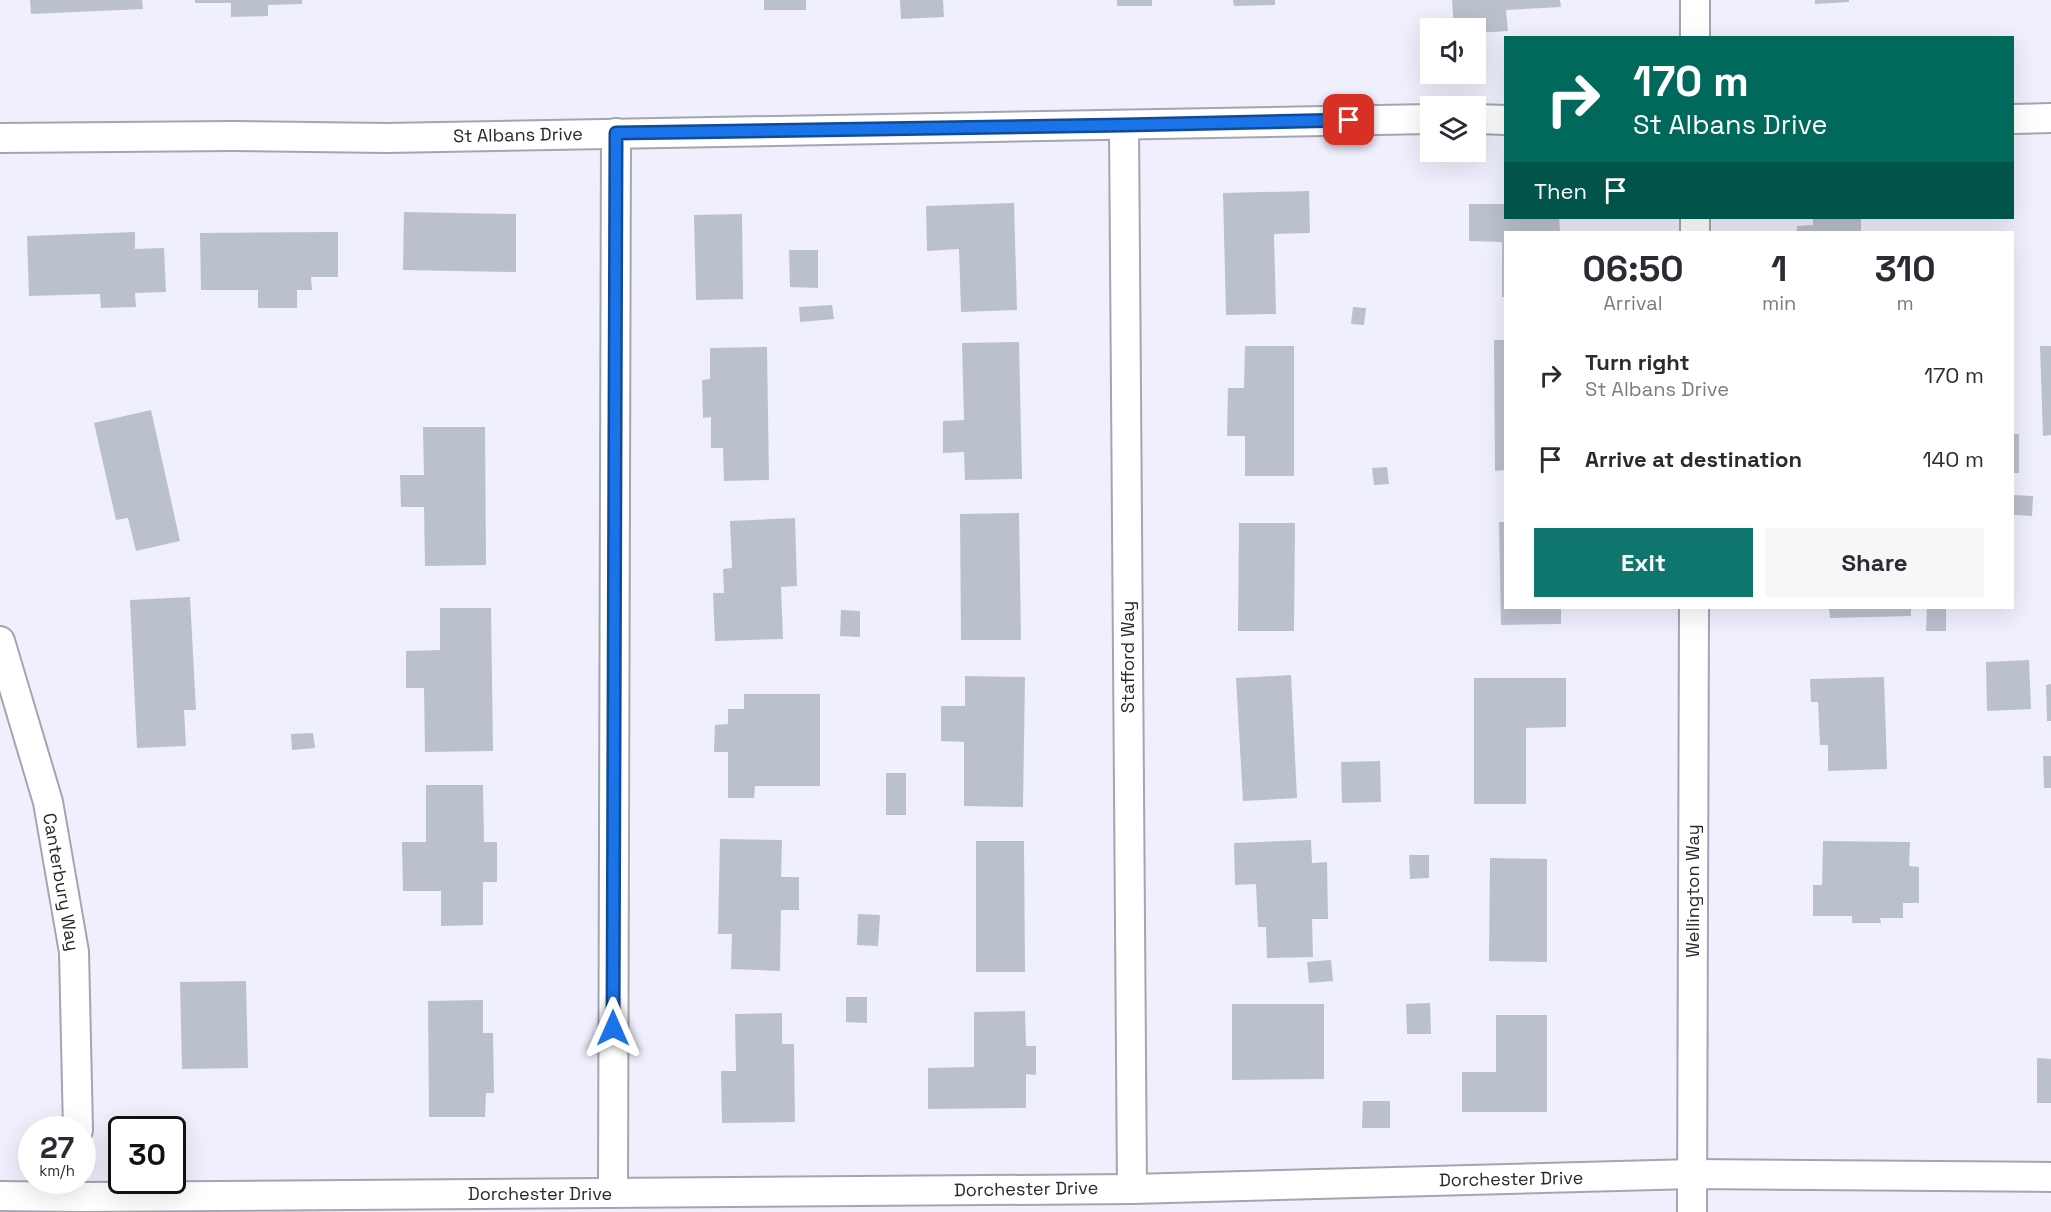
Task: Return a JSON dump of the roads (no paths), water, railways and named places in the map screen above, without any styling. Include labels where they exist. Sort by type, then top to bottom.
[{"type":"street","points":[[1695,0],[1695,36]]},
{"type":"street","points":[[2014,118],[2051,118]]},
{"type":"street","name":"St Albans Drive","points":[[0,138],[221,136],[386,138],[1420,119]]},
{"type":"street","points":[[1486,119],[1504,120]]},
{"type":"street","name":"Stafford Way","points":[[1124,125],[1132,1189]]},
{"type":"street","points":[[613,1193],[616,133]]},
{"type":"street","name":"Wellington Way","points":[[1692,1212],[1694,609]]},
{"type":"street","name":"Canterbury Way","points":[[0,641],[48,802],[74,952],[78,1116]]},
{"type":"street","name":"Dorchester Drive","points":[[0,1196],[1132,1189],[1693,1174],[2051,1177]]}]
